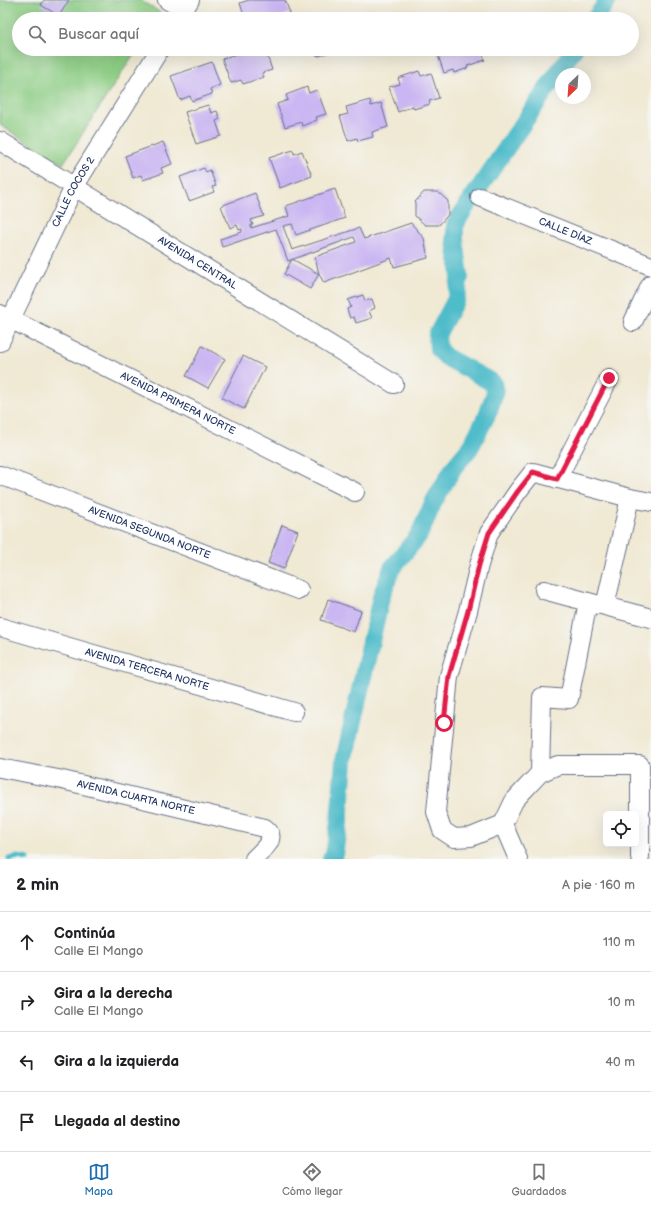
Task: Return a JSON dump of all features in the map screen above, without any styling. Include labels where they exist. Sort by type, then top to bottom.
[{"type":"street","points":[[167,0],[184,10]]},
{"type":"street","name":"CALLE COCOS 2","points":[[0,342],[5,317],[74,187],[156,56]]},
{"type":"street","name":"AVENIDA CENTRAL","points":[[0,141],[394,384]]},
{"type":"street","name":"CALLE DÍAZ","points":[[480,197],[651,266]]},
{"type":"street","points":[[633,322],[651,284]]},
{"type":"street","name":"AVENIDA PRIMERA NORTE","points":[[5,317],[355,492]]},
{"type":"street","points":[[557,479],[609,378]]},
{"type":"street","points":[[642,856],[640,765],[558,765],[540,773],[514,801],[503,824],[472,837],[454,838],[442,830],[436,812],[449,676],[489,533],[518,491],[533,472],[630,498],[651,502]]},
{"type":"street","name":"AVENIDA SEGUNDA NORTE","points":[[0,475],[299,590]]},
{"type":"street","points":[[605,606],[630,498]]},
{"type":"street","points":[[544,590],[651,618]]},
{"type":"street","points":[[540,773],[542,697],[569,699],[588,602]]},
{"type":"street","name":"AVENIDA TERCERA NORTE","points":[[0,627],[294,712]]},
{"type":"street","name":"AVENIDA CUARTA NORTE","points":[[0,768],[65,780],[265,828],[270,831],[271,836],[269,842],[254,859]]},
{"type":"street","points":[[503,824],[518,859]]},
{"type":"green space","points":[[0,0],[140,0],[159,12],[12,12],[12,56],[132,56],[63,164],[0,125]]},
{"type":"building","points":[[44,0],[69,0],[62,12],[52,12],[41,5]]},
{"type":"building","points":[[249,0],[285,0],[290,12],[243,12],[240,3]]},
{"type":"building","points":[[230,56],[267,56],[272,70],[262,73],[264,77],[243,84],[241,80],[231,83],[222,59]]},
{"type":"building","points":[[438,56],[484,56],[485,60],[467,66],[468,68],[454,73],[453,70],[444,73]]},
{"type":"building","points":[[212,62],[220,85],[210,89],[212,94],[192,101],[190,96],[180,100],[171,76]]},
{"type":"building","points":[[419,71],[421,76],[431,73],[439,98],[429,101],[430,104],[414,109],[413,106],[398,112],[389,87],[400,84],[398,78]]},
{"type":"building","points":[[307,87],[309,93],[317,90],[326,114],[316,117],[317,120],[302,126],[301,122],[285,127],[277,104],[288,100],[286,95]]},
{"type":"building","points":[[370,100],[371,106],[381,103],[388,127],[372,132],[373,137],[358,141],[357,138],[348,141],[340,116],[348,114],[346,107]]},
{"type":"building","points":[[208,105],[211,113],[217,111],[220,119],[216,121],[221,136],[196,144],[185,112]]},
{"type":"building","points":[[163,142],[172,164],[161,168],[163,173],[143,180],[141,175],[133,178],[125,156]]},
{"type":"building","points":[[293,150],[294,154],[302,151],[312,176],[280,188],[269,158]]},
{"type":"building","points":[[204,168],[206,172],[210,170],[216,186],[212,187],[214,192],[189,201],[180,177]]},
{"type":"building","points":[[335,189],[345,218],[296,235],[292,224],[283,226],[292,250],[359,228],[364,239],[411,223],[424,238],[428,258],[394,267],[391,258],[324,283],[319,274],[315,257],[356,242],[354,237],[288,261],[276,229],[222,247],[220,239],[242,232],[242,229],[239,230],[237,225],[230,228],[221,206],[255,193],[264,216],[251,220],[253,225],[251,225],[251,228],[289,216],[286,206]]},
{"type":"building","points":[[424,192],[438,192],[448,201],[448,215],[439,225],[425,225],[415,216],[415,202]]},
{"type":"building","points":[[292,259],[319,274],[310,289],[284,274]]},
{"type":"building","points":[[363,295],[365,301],[372,299],[375,308],[369,311],[372,318],[356,323],[354,317],[350,318],[347,309],[351,307],[348,300]]},
{"type":"building","points":[[202,346],[225,359],[208,388],[186,376]]},
{"type":"building","points":[[243,356],[265,367],[244,409],[222,398]]},
{"type":"building","points":[[282,525],[298,531],[284,569],[268,563]]},
{"type":"building","points":[[328,599],[361,611],[354,632],[321,620]]},
{"type":"waterway","points":[[600,12],[608,0]]},
{"type":"waterway","points":[[331,859],[334,855],[339,822],[344,761],[381,597],[392,568],[419,535],[434,501],[454,467],[470,448],[487,415],[495,393],[493,383],[446,357],[438,349],[437,335],[456,299],[460,275],[455,241],[455,225],[569,56]]},
{"type":"waterway","points":[[9,859],[18,857],[28,859]]},
{"type":"route","points":[[444,723],[449,676],[489,533],[533,472],[557,479],[609,378]]}]
